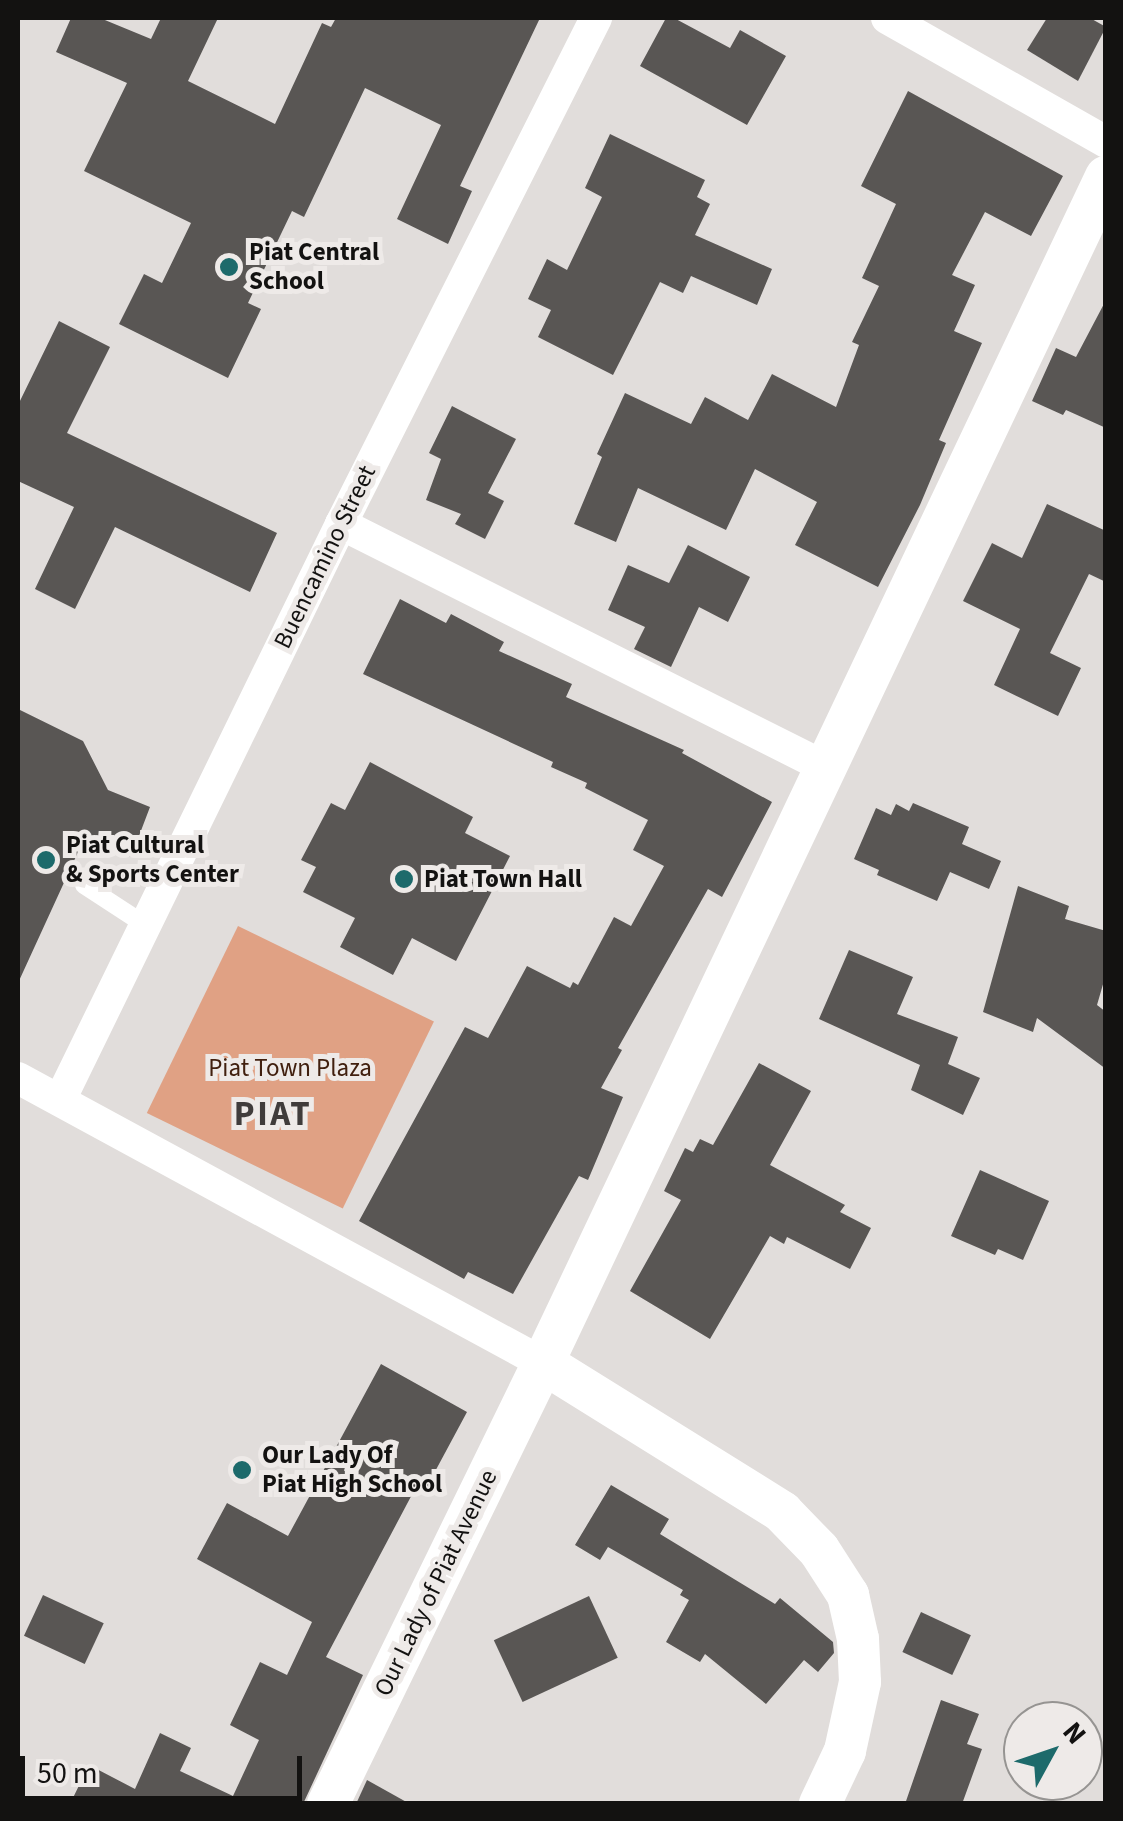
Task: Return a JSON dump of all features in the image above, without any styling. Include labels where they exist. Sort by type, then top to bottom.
[{"type":"street","name":"Buencamino Street","points":[[60,1100],[340,524],[596,18]]},
{"type":"street","points":[[887,18],[1106,142]]},
{"type":"street","name":"Our Lady of Piat Avenue","points":[[328,1804],[543,1363],[1106,178]]},
{"type":"street","points":[[340,524],[824,766]]},
{"type":"street","points":[[18,1078],[543,1363],[782,1512],[818,1550],[848,1596],[858,1639],[860,1682],[845,1751],[820,1804]]},
{"type":"lane","points":[[84,885],[147,926]]},
{"type":"green space","name":"Piat Town Plaza","points":[[238,926],[434,1022],[343,1209],[147,1113]]},
{"type":"building","points":[[71,18],[100,18],[151,39],[161,18],[218,18],[188,81],[275,124],[322,23],[331,27],[336,18],[540,18],[460,186],[472,191],[448,244],[397,219],[441,125],[365,88],[304,217],[292,211],[248,303],[261,309],[228,378],[119,324],[144,274],[162,283],[191,223],[84,171],[127,83],[56,52]]},
{"type":"building","points":[[666,18],[674,18],[730,48],[740,30],[786,56],[747,125],[640,66]]},
{"type":"building","points":[[1047,18],[1090,18],[1106,27],[1078,81],[1027,50]]},
{"type":"building","points":[[908,91],[1063,176],[1031,236],[985,212],[952,275],[975,285],[954,331],[982,343],[939,440],[946,443],[920,505],[878,587],[795,545],[817,502],[755,469],[726,530],[638,488],[616,542],[574,524],[602,457],[597,454],[625,393],[691,424],[705,397],[748,420],[772,374],[836,407],[859,345],[852,342],[879,286],[862,278],[896,204],[861,186]]},
{"type":"building","points":[[610,134],[705,180],[697,197],[710,204],[695,235],[772,269],[757,305],[691,276],[683,293],[660,282],[613,375],[538,337],[551,310],[528,299],[547,259],[567,270],[602,197],[585,188]]},
{"type":"building","points":[[1106,300],[1106,428],[1066,410],[1063,415],[1032,401],[1056,348],[1076,357]]},
{"type":"building","points":[[59,321],[110,347],[67,433],[277,533],[250,592],[115,527],[75,609],[35,589],[74,507],[18,481],[18,405]]},
{"type":"building","points":[[452,406],[516,439],[488,493],[504,501],[485,539],[455,524],[461,514],[426,500],[441,459],[429,453]]},
{"type":"building","points":[[1047,504],[1106,531],[1106,582],[1089,574],[1050,653],[1081,668],[1058,716],[994,685],[1020,629],[963,601],[992,543],[1022,558]]},
{"type":"building","points":[[688,545],[750,577],[728,622],[699,607],[671,667],[634,649],[645,627],[608,610],[628,565],[669,583]]},
{"type":"building","points":[[400,599],[446,623],[451,614],[504,642],[499,651],[572,684],[566,697],[684,750],[682,753],[772,802],[722,897],[708,889],[618,1048],[622,1050],[601,1088],[623,1097],[588,1180],[579,1176],[513,1294],[468,1272],[464,1279],[359,1221],[465,1027],[488,1038],[527,966],[570,988],[573,982],[578,985],[614,917],[631,926],[664,866],[633,850],[648,820],[585,788],[587,783],[551,767],[553,762],[363,674]]},
{"type":"building","name":"Piat Cultural & Sports Center","points":[[18,709],[83,741],[108,790],[150,807],[131,857],[84,839],[18,983]]},
{"type":"building","name":"Piat Town Hall","points":[[370,762],[473,817],[465,833],[510,856],[456,961],[412,938],[393,975],[340,947],[355,918],[303,892],[316,867],[301,860],[331,803],[345,810]]},
{"type":"building","points":[[913,803],[969,827],[962,844],[1001,861],[989,889],[950,872],[937,901],[877,875],[879,870],[854,859],[876,808],[891,815],[896,804],[909,811]]},
{"type":"building","points":[[1018,886],[1069,906],[1065,919],[1106,931],[1106,974],[1097,1005],[1106,1012],[1106,1069],[1037,1018],[1033,1032],[983,1012]]},
{"type":"building","points":[[849,950],[913,977],[897,1014],[958,1037],[948,1064],[980,1078],[963,1115],[911,1090],[920,1065],[819,1019]]},
{"type":"building","points":[[759,1063],[811,1091],[770,1165],[845,1205],[840,1212],[871,1228],[850,1269],[787,1237],[784,1244],[770,1236],[710,1339],[630,1291],[681,1200],[664,1191],[685,1148],[693,1152],[700,1139],[713,1145]]},
{"type":"building","points":[[980,1170],[1049,1201],[1023,1260],[998,1249],[995,1255],[951,1236]]},
{"type":"building","points":[[381,1364],[467,1412],[424,1492],[416,1487],[326,1657],[363,1675],[303,1804],[70,1804],[89,1765],[135,1789],[160,1733],[191,1748],[180,1771],[233,1796],[259,1740],[230,1725],[260,1662],[287,1675],[312,1622],[197,1559],[227,1503],[288,1536]]},
{"type":"building","points":[[611,1485],[669,1519],[660,1534],[775,1604],[780,1598],[833,1642],[834,1653],[818,1672],[804,1660],[766,1704],[705,1654],[700,1662],[666,1642],[689,1600],[680,1595],[683,1590],[608,1547],[600,1560],[575,1545]]},
{"type":"building","points":[[43,1595],[104,1623],[85,1664],[24,1636]]},
{"type":"building","points":[[589,1596],[618,1658],[523,1702],[494,1640]]},
{"type":"building","points":[[921,1612],[971,1635],[952,1675],[902,1652]]},
{"type":"building","points":[[941,1700],[979,1714],[967,1744],[982,1749],[962,1804],[905,1804]]},
{"type":"building","points":[[367,1780],[410,1804],[356,1804]]},
{"type":"place","name":"Piat Central School","points":[[229,267]]},
{"type":"place","name":"Piat Cultural & Sports Center","points":[[46,860]]},
{"type":"place","name":"Piat Town Hall","points":[[404,879]]},
{"type":"place","name":"Our Lady Of Piat High School","points":[[242,1470]]},
{"type":"district","name":"PIAT","points":[[273,1114]]}]
